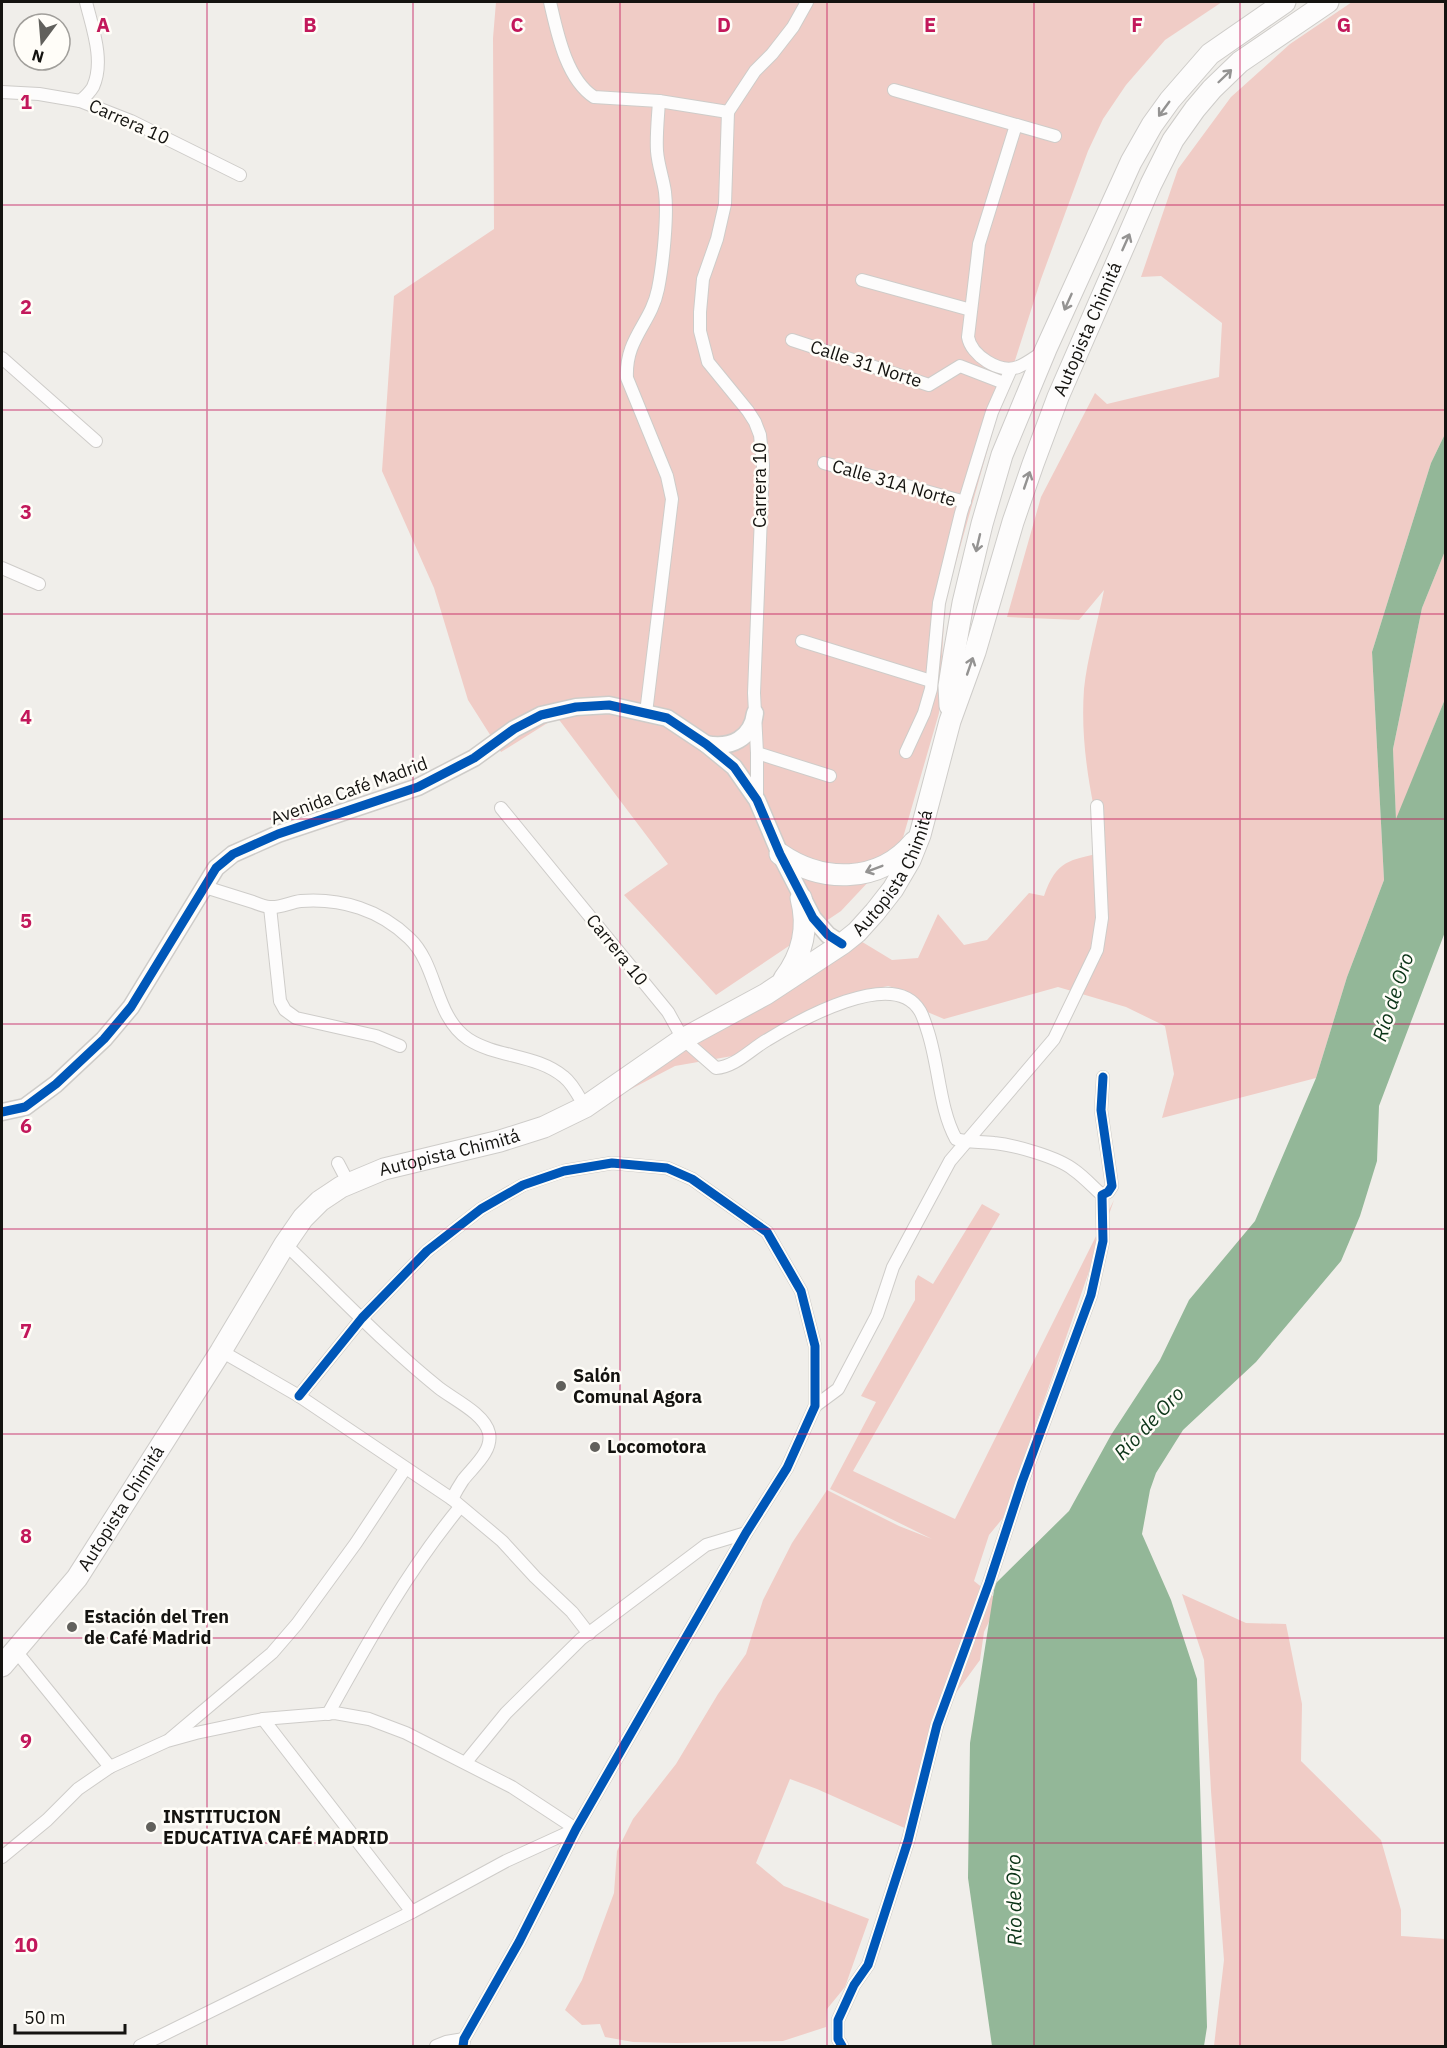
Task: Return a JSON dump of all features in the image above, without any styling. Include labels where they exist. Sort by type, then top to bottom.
[{"type":"highway","name":"Autopista Chimitá","points":[[950,722],[950,686],[954,654],[982,524],[1002,455],[1046,349],[1131,162],[1152,125],[1210,54],[1285,2]]},
{"type":"highway","name":"Autopista Chimitá","points":[[8,1658],[77,1578],[221,1351],[285,1244],[303,1218],[320,1201],[349,1184],[384,1169],[455,1153],[544,1127],[585,1107],[682,1039],[766,994],[842,944],[857,932],[893,889],[910,860],[920,835],[950,722],[975,652],[1013,522],[1058,397],[1151,184],[1173,140],[1212,89],[1240,62],[1328,2]]},
{"type":"highway","points":[[780,854],[814,872],[840,876],[853,875],[891,862],[920,835]]},
{"type":"highway","points":[[766,994],[791,970],[801,949],[805,923],[801,898]]},
{"type":"street","name":"Carrera 10","points":[[86,2],[94,33],[97,76],[92,89],[80,101],[131,121],[240,175]]},
{"type":"street","points":[[550,2],[558,36],[574,77],[586,92],[600,98],[659,101],[728,112],[755,71],[793,27],[807,2]]},
{"type":"street","points":[[894,90],[1055,136]]},
{"type":"street","points":[[2,92],[39,94],[80,101]]},
{"type":"street","points":[[646,713],[672,499],[668,476],[627,378],[627,369],[630,349],[649,314],[658,289],[664,239],[665,193],[657,153],[659,101]]},
{"type":"street","name":"Carrera 10","points":[[728,112],[725,204],[717,238],[703,279],[700,331],[708,362],[748,411],[760,435],[763,465],[754,693],[757,800]]},
{"type":"street","points":[[1016,125],[979,244],[968,337],[972,349],[999,367],[1011,369],[1046,349]]},
{"type":"street","points":[[862,280],[971,310]]},
{"type":"street","name":"Calle 31 Norte","points":[[792,340],[929,385],[960,366],[1004,383]]},
{"type":"street","points":[[2,358],[96,441]]},
{"type":"street","points":[[906,752],[924,713],[931,681],[939,603],[964,502],[992,412],[1011,369]]},
{"type":"street","name":"Calle 31A Norte","points":[[824,463],[964,502]]},
{"type":"street","points":[[2,568],[39,584]]},
{"type":"street","points":[[802,641],[931,681]]},
{"type":"street","name":"Avenida Café Madrid","points":[[2,1112],[25,1107],[56,1084],[104,1039],[131,1007],[216,868],[233,854],[278,834],[418,787],[474,758],[514,729],[541,715],[576,706],[609,705],[667,718],[706,744],[734,767],[757,800],[801,898],[820,927],[842,944]]},
{"type":"street","points":[[706,744],[723,746],[739,741],[752,728],[755,713]]},
{"type":"street","points":[[757,753],[830,776]]},
{"type":"street","points":[[815,1407],[838,1389],[877,1315],[893,1267],[950,1161],[1054,1039],[1097,950],[1102,918],[1097,806]]},
{"type":"street","name":"Carrera 10","points":[[501,808],[668,1012],[682,1039]]},
{"type":"street","points":[[205,887],[270,907],[301,901],[347,903],[378,914],[410,939],[425,959],[444,1008],[459,1031],[489,1050],[529,1060],[557,1071],[566,1078],[585,1107]]},
{"type":"street","points":[[270,907],[280,1001],[285,1010],[296,1018],[376,1036],[400,1046]]},
{"type":"street","points":[[682,1039],[716,1068],[726,1068],[765,1040],[815,1013],[874,993],[905,996],[920,1010],[933,1046],[950,1127],[957,1139],[967,1143],[993,1143],[1023,1149],[1050,1158],[1072,1168],[1102,1195],[1103,1241],[1091,1295],[1026,1471],[989,1583],[937,1725],[908,1841],[868,1965],[854,1985],[838,2020],[838,2039],[842,2046]]},
{"type":"street","points":[[1102,1195],[1112,1186],[1101,1110],[1104,1077]]},
{"type":"street","points":[[338,1163],[349,1184]]},
{"type":"street","points":[[299,1396],[362,1318],[427,1251],[481,1209],[523,1185],[564,1172],[612,1163],[666,1168],[692,1179],[766,1232],[801,1291],[815,1347],[815,1407],[788,1468],[746,1533],[576,1829],[466,2044],[446,2042],[436,2046]]},
{"type":"street","points":[[285,1244],[387,1344],[416,1369],[477,1414],[489,1432],[488,1445],[483,1456],[462,1482],[456,1503],[382,1618],[328,1714]]},
{"type":"street","points":[[221,1351],[299,1396],[456,1503],[502,1541],[572,1612],[589,1634]]},
{"type":"street","points":[[166,1741],[272,1653],[297,1624],[356,1543],[405,1469]]},
{"type":"street","points":[[466,1762],[506,1713],[589,1634],[706,1545],[746,1533]]},
{"type":"street","points":[[8,1658],[110,1767]]},
{"type":"street","points":[[2,1857],[47,1820],[78,1789],[110,1767],[166,1741],[196,1732],[263,1719],[335,1713],[369,1719],[406,1733],[512,1787],[576,1829]]},
{"type":"street","points":[[263,1719],[412,1912]]},
{"type":"street","points":[[140,2046],[412,1912],[506,1861],[576,1829]]},
{"type":"shaded area","points":[[496,2],[1222,2],[1165,40],[1126,85],[1103,119],[1088,151],[1041,279],[995,423],[945,601],[939,713],[900,848],[841,911],[716,995],[624,895],[668,864],[557,717],[501,752],[468,700],[434,588],[382,471],[394,296],[494,229],[493,38]]},
{"type":"shaded area","points":[[1352,2],[1445,2],[1445,434],[1431,463],[1372,652],[1384,880],[1347,977],[1316,1078],[1162,1118],[1174,1074],[1165,1026],[1126,1007],[1058,987],[944,1019],[925,1011],[906,991],[888,986],[869,990],[816,1021],[771,1043],[738,1055],[675,1066],[591,1110],[859,940],[892,960],[918,958],[938,914],[964,945],[987,940],[1029,893],[1044,896],[1059,868],[1073,860],[1104,852],[1088,772],[1083,710],[1088,665],[1104,590],[1079,620],[1007,617],[1041,497],[1095,393],[1107,404],[1219,377],[1222,323],[1161,276],[1141,277],[1178,169],[1231,97],[1290,44]]},
{"type":"shaded area","points":[[1445,551],[1445,699],[1396,821],[1393,749],[1422,608]]},
{"type":"shaded area","points":[[1114,1200],[1003,1518],[989,1535],[974,1581],[999,1601],[984,1632],[980,1660],[936,1720],[909,1830],[790,1779],[756,1863],[784,1886],[869,1919],[845,1987],[827,2009],[826,2027],[783,2041],[677,2043],[633,2042],[605,2037],[600,2024],[582,2025],[565,2010],[582,1980],[614,1893],[617,1851],[633,1819],[676,1764],[718,1694],[746,1654],[763,1600],[792,1543],[827,1490],[899,1526],[932,1539],[830,1489],[876,1402],[861,1396],[915,1300],[915,1281],[918,1275],[933,1284],[982,1204],[1000,1214],[853,1471],[955,1519]]},
{"type":"shaded area","points":[[1182,1594],[1246,1623],[1286,1624],[1302,1704],[1301,1761],[1381,1840],[1401,1910],[1401,1936],[1445,1939],[1445,2046],[1214,2046],[1224,1960],[1204,1660]]},
{"type":"water","name":"Río de Oro","points":[[1445,434],[1445,551],[1422,608],[1393,749],[1396,819],[1445,699],[1445,932],[1379,1106],[1377,1161],[1360,1216],[1341,1261],[1256,1362],[1183,1430],[1156,1473],[1150,1490],[1142,1534],[1171,1600],[1197,1679],[1207,2027],[1204,2046],[992,2046],[968,1878],[970,1743],[995,1584],[1069,1511],[1111,1435],[1160,1360],[1189,1300],[1255,1221],[1316,1078],[1347,977],[1384,880],[1372,652],[1431,463]]},
{"type":"cycle path","points":[[2,1112],[25,1107],[56,1084],[104,1039],[131,1007],[216,868],[233,854],[278,834],[418,787],[474,758],[514,729],[541,715],[576,707],[609,705],[667,718],[706,744],[734,767],[757,800],[780,854],[813,918],[828,935],[842,944]]},
{"type":"cycle path","points":[[842,2046],[838,2039],[838,2020],[854,1985],[868,1965],[908,1841],[937,1725],[989,1583],[1022,1482],[1091,1295],[1103,1241],[1102,1195],[1112,1186],[1101,1110],[1103,1077]]},
{"type":"cycle path","points":[[299,1396],[362,1318],[427,1251],[481,1209],[523,1185],[564,1171],[612,1163],[667,1168],[692,1179],[767,1232],[801,1291],[815,1346],[815,1406],[787,1468],[746,1533],[576,1829],[519,1942],[464,2039],[463,2046]]},
{"type":"place","name":"Salón Comunal Agora","points":[[561,1386]]},
{"type":"place","name":"Locomotora","points":[[595,1447]]},
{"type":"place","name":"Estación del Tren de Café Madrid","points":[[72,1627]]},
{"type":"place","name":"INSTITUCION EDUCATIVA CAFÉ MADRID","points":[[151,1827]]}]
